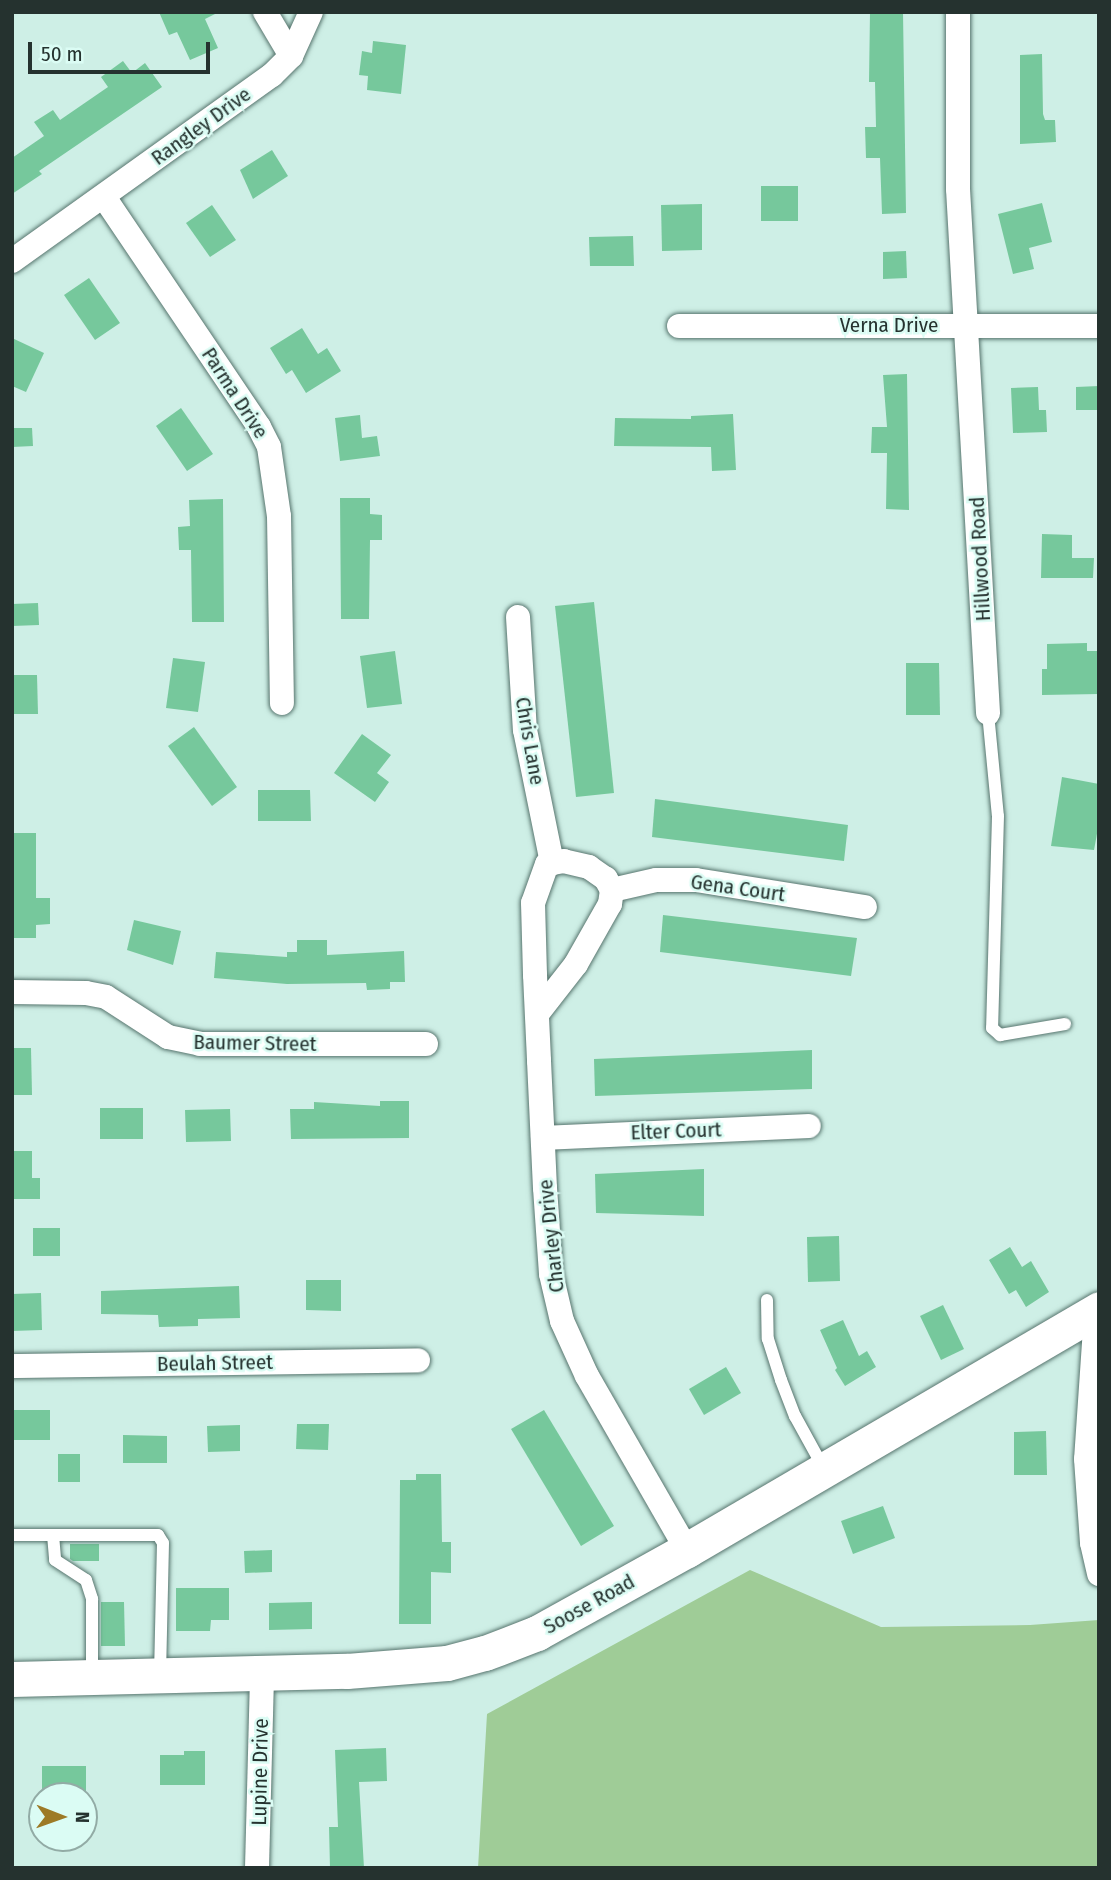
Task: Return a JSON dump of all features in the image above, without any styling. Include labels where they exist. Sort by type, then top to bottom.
[{"type":"street","points":[[265,12],[291,56]]},
{"type":"street","name":"Rangley Drive","points":[[12,261],[262,82],[291,56],[311,12]]},
{"type":"street","name":"Hillwood Road","points":[[958,12],[958,189],[988,713]]},
{"type":"street","name":"Parma Drive","points":[[104,197],[259,426],[269,447],[279,516],[282,703]]},
{"type":"street","name":"Verna Drive","points":[[679,326],[967,324],[1017,329],[1099,326]]},
{"type":"street","name":"Chris Lane","points":[[518,617],[525,730],[552,863]]},
{"type":"street","points":[[537,1014],[590,943],[610,904],[612,890],[606,879],[589,867],[564,861],[552,863]]},
{"type":"street","name":"Charley Drive","points":[[552,863],[547,864],[533,903],[551,1274],[562,1321],[587,1376],[687,1550]]},
{"type":"street","name":"Gena Court","points":[[612,890],[656,880],[696,880],[865,907]]},
{"type":"street","name":"Baumer Street","points":[[12,992],[86,993],[106,997],[168,1037],[200,1044],[426,1044]]},
{"type":"street","name":"Elter Court","points":[[543,1138],[808,1126]]},
{"type":"street","points":[[1095,1311],[1086,1459],[1092,1544],[1099,1574]]},
{"type":"street","name":"Soose Road","points":[[12,1679],[262,1675],[406,1668],[485,1653],[537,1633],[687,1550],[1095,1311]]},
{"type":"street","name":"Beulah Street","points":[[12,1366],[418,1360]]},
{"type":"street","name":"Lupine Drive","points":[[257,1868],[262,1675]]},
{"type":"lane","name":"Hillwood Road","points":[[988,713],[998,816],[992,1028],[1000,1035],[1065,1024]]},
{"type":"lane","points":[[767,1300],[768,1339],[780,1380],[795,1416],[824,1470]]},
{"type":"lane","points":[[12,1535],[158,1535],[163,1543],[160,1677]]},
{"type":"lane","points":[[52,1535],[55,1560],[86,1580],[92,1599],[92,1678]]},
{"type":"green space","points":[[750,1570],[881,1627],[1030,1625],[1099,1620],[1099,1868],[478,1868],[487,1714]]},
{"type":"building","points":[[159,12],[219,12],[205,19],[218,48],[190,60],[177,32],[169,35]]},
{"type":"building","points":[[870,12],[903,12],[906,213],[882,214],[880,158],[866,158],[865,127],[876,127],[875,82],[869,82]]},
{"type":"building","points":[[373,41],[406,45],[401,94],[367,90],[368,76],[359,75],[362,51],[372,53]]},
{"type":"building","points":[[1042,54],[1043,114],[1045,120],[1055,120],[1056,142],[1020,144],[1020,55]]},
{"type":"building","points":[[123,61],[132,73],[145,63],[162,87],[39,171],[42,174],[12,194],[12,158],[44,136],[34,122],[53,110],[60,120],[108,87],[101,77]]},
{"type":"building","points":[[272,150],[288,176],[253,199],[240,170]]},
{"type":"building","points":[[761,186],[798,186],[798,221],[761,221]]},
{"type":"building","points":[[1042,203],[1052,242],[1029,248],[1034,269],[1013,274],[998,214]]},
{"type":"building","points":[[702,204],[702,250],[662,251],[661,205]]},
{"type":"building","points":[[212,205],[236,240],[210,257],[186,223]]},
{"type":"building","points":[[633,236],[634,266],[590,266],[589,237]]},
{"type":"building","points":[[906,251],[907,278],[883,279],[883,252]]},
{"type":"building","points":[[89,278],[120,323],[95,340],[64,295]]},
{"type":"building","points":[[302,328],[318,354],[327,348],[341,371],[306,393],[292,370],[286,374],[270,348]]},
{"type":"building","points":[[12,338],[44,353],[26,392],[12,386]]},
{"type":"building","points":[[907,374],[909,510],[886,509],[887,453],[871,453],[872,427],[887,427],[883,375]]},
{"type":"building","points":[[1099,386],[1099,410],[1076,410],[1076,387]]},
{"type":"building","points":[[1038,387],[1039,410],[1046,410],[1047,432],[1013,433],[1011,388]]},
{"type":"building","points":[[181,408],[213,454],[187,471],[156,426]]},
{"type":"building","points":[[733,414],[736,470],[712,471],[711,447],[614,446],[615,418],[691,419],[691,416]]},
{"type":"building","points":[[360,415],[362,438],[377,436],[380,456],[340,461],[335,418]]},
{"type":"building","points":[[12,428],[32,428],[33,446],[12,447]]},
{"type":"building","points":[[340,498],[370,498],[370,514],[382,515],[382,540],[370,540],[369,619],[341,619]]},
{"type":"building","points":[[223,499],[224,622],[192,622],[191,550],[179,550],[178,527],[190,526],[189,500]]},
{"type":"building","points":[[1042,534],[1072,535],[1072,558],[1094,558],[1093,578],[1041,578]]},
{"type":"building","points":[[594,602],[614,793],[576,797],[555,606]]},
{"type":"building","points":[[38,603],[39,625],[12,626],[12,604]]},
{"type":"building","points":[[1087,643],[1087,651],[1099,651],[1099,694],[1042,695],[1042,669],[1047,669],[1047,644]]},
{"type":"building","points":[[395,651],[402,704],[367,708],[360,656]]},
{"type":"building","points":[[173,658],[205,662],[198,712],[166,708]]},
{"type":"building","points":[[906,663],[939,663],[940,715],[906,715]]},
{"type":"building","points":[[12,675],[37,675],[38,714],[12,714]]},
{"type":"building","points":[[194,727],[237,787],[212,806],[168,746]]},
{"type":"building","points":[[362,734],[391,755],[377,773],[389,782],[375,802],[334,773]]},
{"type":"building","points":[[1062,777],[1099,784],[1099,823],[1094,850],[1051,846]]},
{"type":"building","points":[[258,790],[310,790],[311,821],[258,821]]},
{"type":"building","points":[[655,799],[848,825],[844,861],[652,837]]},
{"type":"building","points":[[12,833],[36,833],[36,898],[50,898],[50,924],[36,925],[36,938],[12,938]]},
{"type":"building","points":[[663,915],[857,938],[851,976],[660,952]]},
{"type":"building","points":[[134,920],[181,931],[173,965],[127,950]]},
{"type":"building","points":[[297,940],[327,940],[327,955],[404,951],[405,982],[390,982],[390,989],[367,990],[366,983],[287,984],[214,978],[216,952],[287,957],[287,952],[297,952]]},
{"type":"building","points":[[12,1048],[31,1048],[32,1095],[12,1095]]},
{"type":"building","points":[[812,1050],[812,1089],[595,1096],[594,1059]]},
{"type":"building","points":[[380,1101],[409,1101],[409,1138],[291,1139],[290,1109],[314,1109],[314,1102],[380,1106]]},
{"type":"building","points":[[100,1108],[143,1108],[143,1139],[100,1139]]},
{"type":"building","points":[[230,1109],[231,1141],[186,1142],[185,1110]]},
{"type":"building","points":[[12,1151],[32,1151],[32,1178],[40,1178],[40,1199],[12,1199]]},
{"type":"building","points":[[704,1169],[704,1216],[596,1213],[595,1174]]},
{"type":"building","points":[[33,1228],[60,1228],[60,1256],[33,1256]]},
{"type":"building","points":[[839,1236],[840,1281],[808,1282],[807,1237]]},
{"type":"building","points":[[1010,1247],[1022,1267],[1031,1261],[1049,1292],[1026,1307],[1016,1290],[1009,1294],[989,1260]]},
{"type":"building","points":[[306,1280],[341,1280],[341,1311],[306,1310]]},
{"type":"building","points":[[239,1286],[240,1318],[198,1319],[198,1326],[159,1327],[158,1315],[101,1314],[101,1291]]},
{"type":"building","points":[[41,1293],[42,1330],[12,1331],[12,1294]]},
{"type":"building","points":[[943,1305],[964,1349],[941,1360],[920,1316]]},
{"type":"building","points":[[843,1320],[859,1356],[867,1351],[876,1367],[845,1386],[835,1370],[837,1368],[820,1330]]},
{"type":"building","points":[[726,1367],[741,1393],[704,1415],[689,1389]]},
{"type":"building","points":[[12,1410],[50,1410],[50,1440],[12,1440]]},
{"type":"building","points":[[544,1410],[614,1526],[581,1546],[511,1429]]},
{"type":"building","points":[[297,1424],[329,1424],[328,1450],[296,1449]]},
{"type":"building","points":[[240,1425],[240,1451],[208,1452],[207,1426]]},
{"type":"building","points":[[1046,1431],[1047,1475],[1014,1475],[1014,1432]]},
{"type":"building","points":[[123,1435],[167,1436],[167,1463],[123,1463]]},
{"type":"building","points":[[58,1454],[80,1454],[80,1482],[58,1482]]},
{"type":"building","points":[[416,1474],[441,1474],[442,1542],[451,1542],[451,1573],[431,1572],[431,1624],[399,1624],[400,1480],[416,1480]]},
{"type":"building","points":[[883,1506],[895,1538],[853,1554],[841,1521]]},
{"type":"building","points":[[70,1544],[99,1544],[99,1561],[73,1561],[70,1559]]},
{"type":"building","points":[[272,1550],[272,1572],[245,1573],[244,1551]]},
{"type":"building","points":[[176,1588],[229,1588],[229,1620],[211,1620],[210,1631],[176,1631]]},
{"type":"building","points":[[101,1602],[124,1602],[125,1646],[101,1646]]},
{"type":"building","points":[[312,1602],[312,1629],[269,1630],[269,1603]]},
{"type":"building","points":[[386,1748],[387,1781],[359,1782],[364,1868],[330,1868],[329,1827],[338,1827],[335,1750]]},
{"type":"building","points":[[184,1751],[205,1751],[205,1785],[160,1785],[160,1755],[184,1755]]},
{"type":"building","points":[[42,1766],[86,1766],[86,1782],[42,1782]]}]
